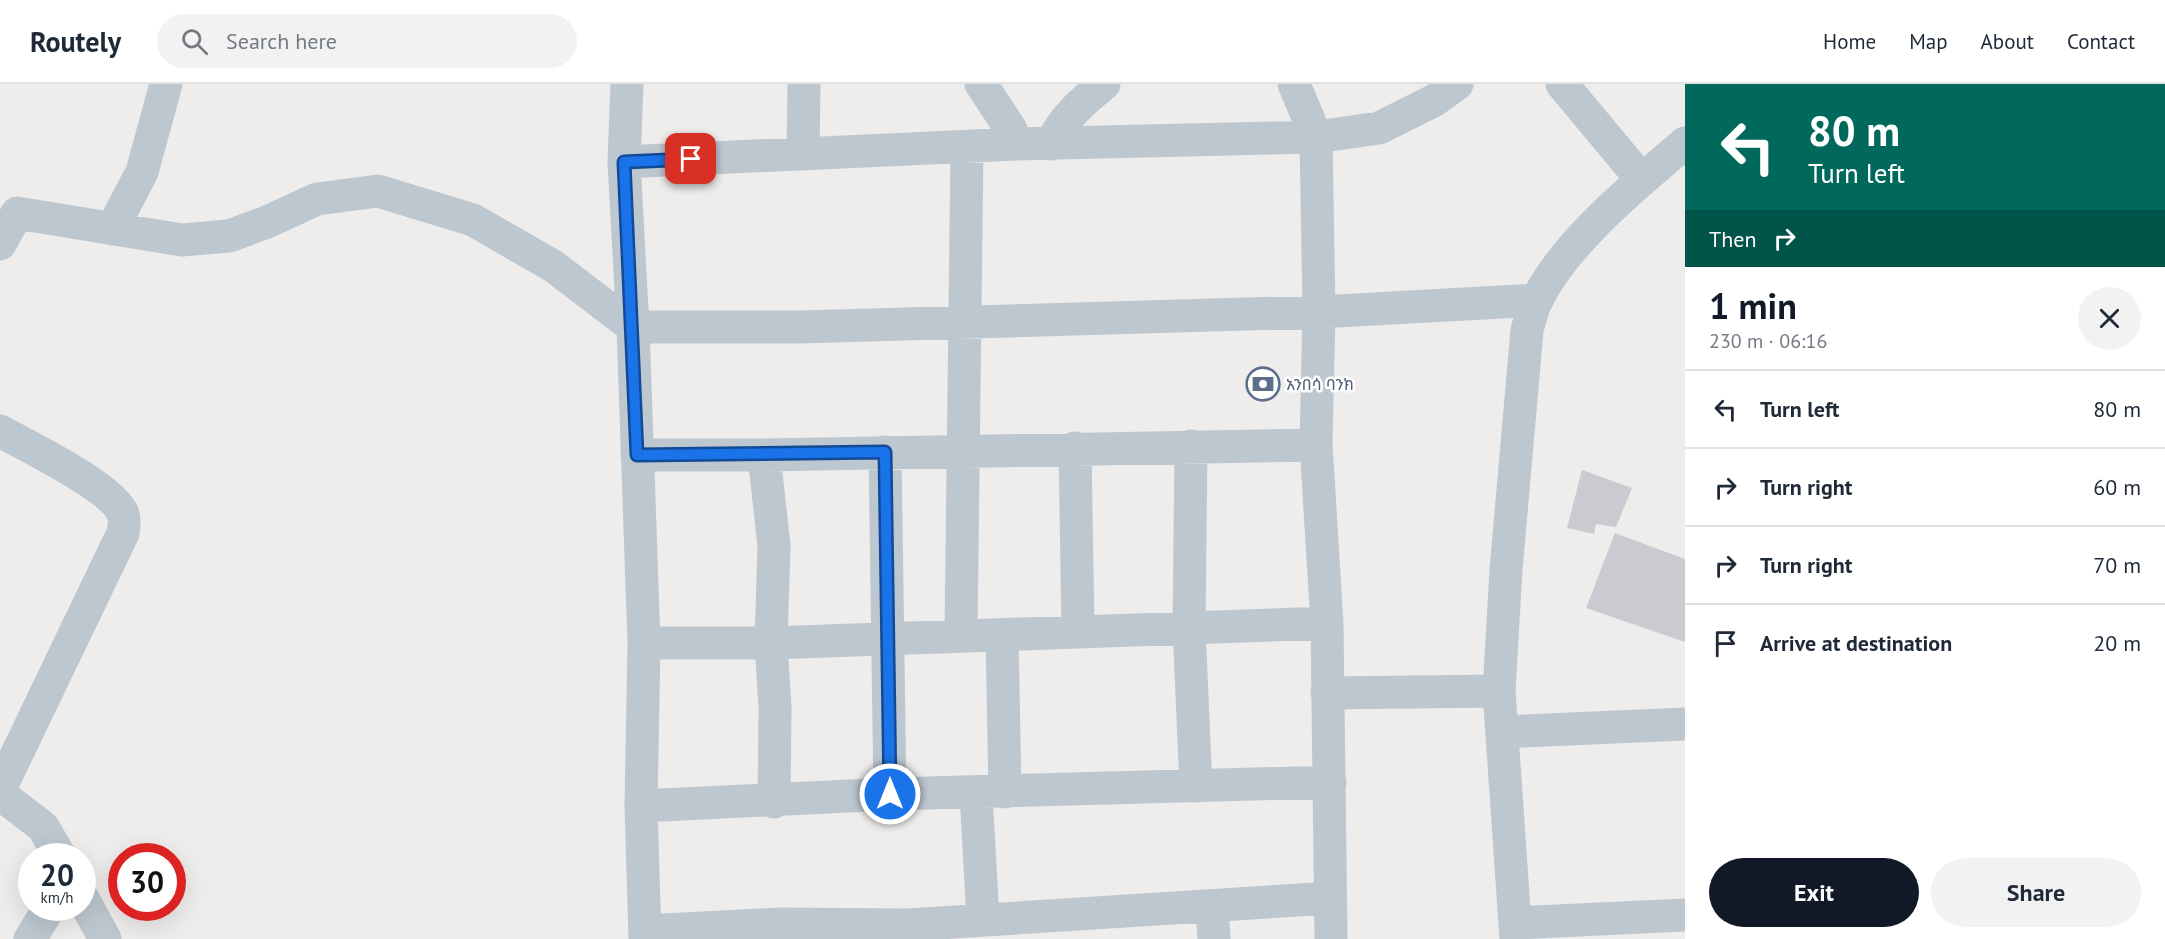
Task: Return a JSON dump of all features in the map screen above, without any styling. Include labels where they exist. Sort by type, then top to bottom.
[{"type":"street","points":[[112,229],[142,172],[166,84]]},
{"type":"street","points":[[627,84],[624,162],[633,327],[644,643],[640,806],[645,935],[907,932],[983,920],[1097,926],[1212,906],[1330,898]]},
{"type":"street","points":[[803,154],[804,84]]},
{"type":"street","points":[[981,84],[1010,128],[1017,144]]},
{"type":"street","points":[[1051,144],[1059,128],[1074,108],[1104,84]]},
{"type":"street","points":[[1294,84],[1316,137],[1319,312],[1316,445],[1327,622],[1331,939]]},
{"type":"street","points":[[624,162],[1017,144],[1316,137],[1378,128],[1435,100],[1457,84]]},
{"type":"street","points":[[1562,84],[1642,180]]},
{"type":"street","points":[[1685,143],[1642,180],[1584,236],[1537,300],[1527,330],[1499,691],[1516,931],[1685,915]]},
{"type":"street","points":[[961,634],[967,147]]},
{"type":"street","points":[[0,244],[9,211],[182,240],[229,236],[267,222],[317,198],[378,192],[473,220],[553,266],[633,327],[800,327],[1319,312],[1537,300]]},
{"type":"street","points":[[0,431],[94,484],[115,501],[124,515],[123,532],[0,789]]},
{"type":"street","points":[[637,455],[765,455],[1316,445]]},
{"type":"street","points":[[1191,446],[1189,628],[1196,786]]},
{"type":"street","points":[[1075,448],[1078,632]]},
{"type":"street","points":[[885,452],[890,794]]},
{"type":"street","points":[[765,455],[774,546],[771,643],[775,708],[774,802]]},
{"type":"street","points":[[644,643],[771,643],[889,636],[1002,635],[1327,622]]},
{"type":"street","points":[[983,920],[1002,635]]},
{"type":"street","points":[[1327,693],[1499,691]]},
{"type":"street","points":[[1502,732],[1685,724]]},
{"type":"street","points":[[640,806],[774,802],[890,794],[1330,782]]},
{"type":"street","points":[[0,794],[43,827],[52,843]]},
{"type":"street","points":[[1212,906],[1214,939]]},
{"type":"street","points":[[30,939],[41,921]]},
{"type":"street","points":[[95,921],[105,939]]},
{"type":"building","points":[[1582,470],[1632,488],[1616,527],[1596,524],[1594,534],[1567,528]]},
{"type":"building","points":[[1615,533],[1685,559],[1685,642],[1586,608]]},
{"type":"place","name":"አንበሳ ባንክ","points":[[1263,384]]},
{"type":"route","points":[[691,159],[624,162],[637,455],[885,452],[890,794]]}]
